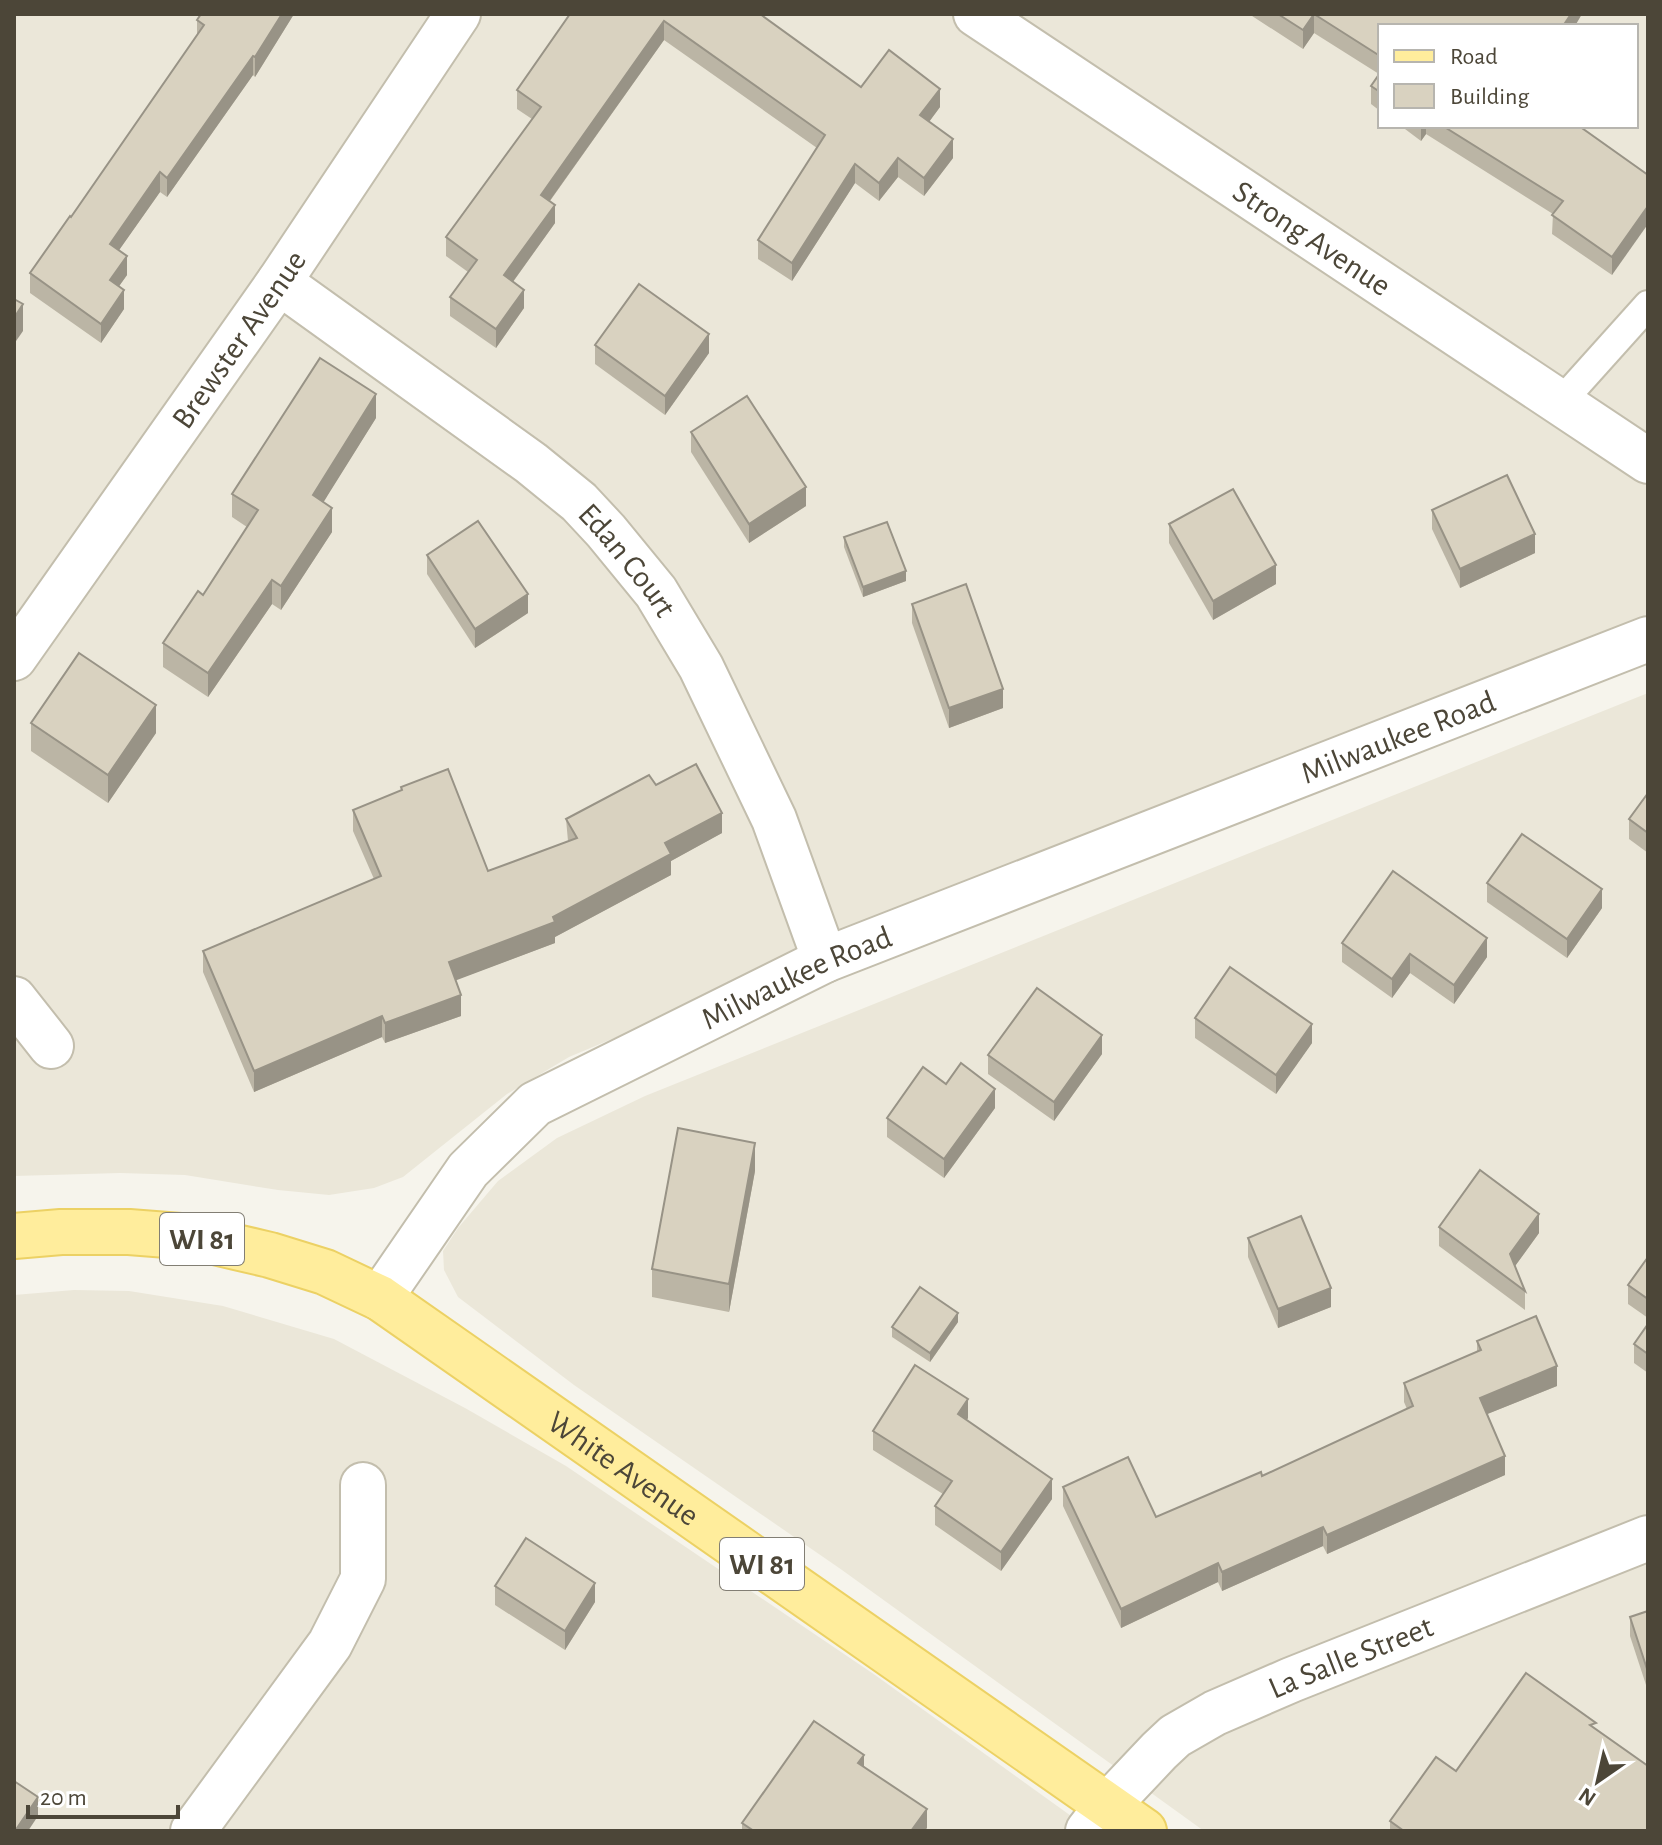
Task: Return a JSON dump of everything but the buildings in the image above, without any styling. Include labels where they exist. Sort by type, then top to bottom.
[{"type":"main road","name":"WI 81","points":[[14,1236],[129,1232],[193,1237],[325,1272],[380,1298]]},
{"type":"main road","name":"White Avenue","points":[[380,1298],[1098,1818],[1144,1831]]},
{"type":"street","name":"Brewster Avenue","points":[[14,658],[279,282],[458,14]]},
{"type":"street","name":"Strong Avenue","points":[[976,14],[1648,461]]},
{"type":"street","name":"Edan Court","points":[[279,282],[531,463],[579,502],[656,592],[701,667],[774,819],[825,960]]},
{"type":"street","name":"Milwaukee Road","points":[[380,1298],[468,1170],[535,1104],[825,960],[1648,639]]},
{"type":"street","points":[[14,999],[51,1046]]},
{"type":"street","points":[[193,1831],[330,1644],[363,1579],[363,1485]]},
{"type":"street","name":"La Salle Street","points":[[1098,1818],[1142,1767],[1175,1736],[1215,1713],[1648,1538]]},
{"type":"lane","points":[[1560,403],[1648,305]]},
{"type":"shaded area","points":[[14,14],[1648,14],[1648,620],[836,945],[569,1057],[507,1094],[403,1177],[374,1188],[329,1195],[185,1175],[14,1176]]},
{"type":"shaded area","points":[[1648,693],[1648,1831],[1204,1831],[842,1570],[574,1385],[458,1297],[444,1270],[443,1251],[458,1228],[498,1181],[557,1138],[645,1096]]},
{"type":"shaded area","points":[[74,1290],[129,1291],[223,1306],[334,1339],[465,1408],[566,1466],[875,1675],[1092,1831],[14,1831],[14,1295]]}]
